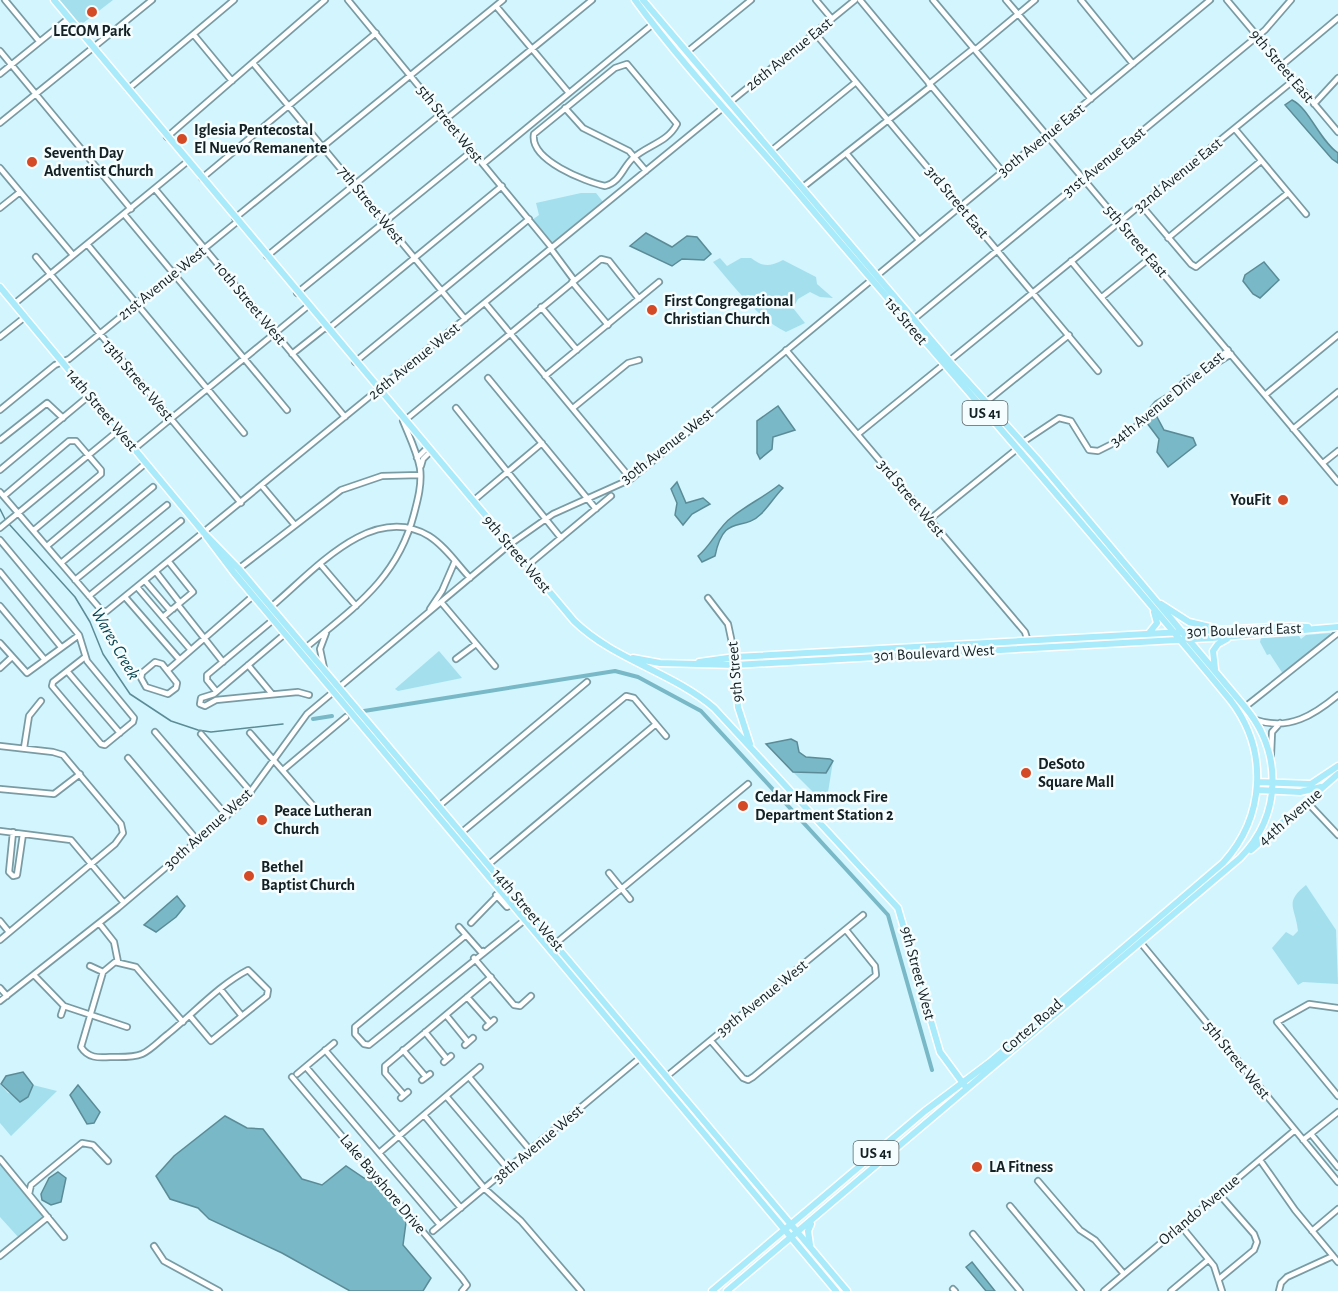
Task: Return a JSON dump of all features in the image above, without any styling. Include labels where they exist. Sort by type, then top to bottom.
[{"type":"main road","name":"9th Street West","points":[[54,0],[297,293],[580,627],[616,651],[697,695],[758,755],[898,908],[940,1052],[965,1086]]},
{"type":"main road","name":"1st Street","points":[[634,0],[726,106],[803,187],[914,319],[945,364],[984,411],[1181,636]]},
{"type":"main road","name":"1st Street","points":[[641,0],[687,52],[726,106]]},
{"type":"main road","name":"1st Street","points":[[769,153],[801,196],[871,280],[953,373],[981,402],[986,402],[1023,442],[1149,598],[1174,633],[1181,636]]},
{"type":"main road","points":[[801,196],[806,197],[830,225],[841,232]]},
{"type":"main road","name":"14th Street West","points":[[0,287],[204,533],[210,544],[269,609],[459,834],[489,864],[641,1057],[664,1079],[740,1164],[848,1291]]},
{"type":"main road","points":[[984,411],[996,418],[1019,443],[1023,442]]},
{"type":"main road","points":[[1018,448],[1024,450],[1052,482],[1062,489]]},
{"type":"main road","name":"14th Street West","points":[[236,571],[253,596],[269,609],[273,620],[288,632]]},
{"type":"main road","points":[[1149,598],[1182,619],[1223,630]]},
{"type":"main road","points":[[1148,634],[1155,628],[1157,621],[1149,598]]},
{"type":"main road","name":"301 Boulevard East","points":[[1181,636],[1223,630],[1292,626],[1338,627]]},
{"type":"main road","name":"301 Boulevard East","points":[[1181,636],[1188,639],[1293,633],[1315,628]]},
{"type":"main road","name":"301 Boulevard West","points":[[1030,644],[1174,633]]},
{"type":"main road","name":"301 Boulevard West","points":[[616,651],[650,662],[735,664],[818,656],[1181,636]]},
{"type":"main road","name":"Cortez Road","points":[[1139,940],[1232,852],[1249,824],[1258,790],[1254,745],[1239,712],[1181,636]]},
{"type":"main road","points":[[1216,672],[1212,658],[1214,648],[1222,641],[1236,636]]},
{"type":"main road","name":"US 41","points":[[1188,639],[1256,720]]},
{"type":"main road","name":"14th Street West","points":[[303,650],[325,670],[336,689]]},
{"type":"main road","name":"301 Boulevard West","points":[[688,664],[735,657],[818,656]]},
{"type":"main road","name":"9th Street","points":[[735,657],[740,716],[746,736],[758,755]]},
{"type":"main road","name":"Cortez Road","points":[[727,1291],[799,1233],[965,1086],[1240,858],[1264,825],[1274,782],[1270,755],[1256,720]]},
{"type":"main road","points":[[1258,782],[1311,784],[1338,766]]},
{"type":"main road","name":"44th Avenue","points":[[1240,858],[1338,774]]},
{"type":"main road","points":[[1258,790],[1310,791],[1332,780]]},
{"type":"main road","points":[[1290,791],[1307,802]]},
{"type":"main road","name":"14th Street West","points":[[459,834],[499,893],[553,945],[629,1030],[709,1140],[836,1291]]},
{"type":"main road","name":"Cortez Road","points":[[712,1291],[925,1111],[965,1086]]},
{"type":"main road","points":[[709,1140],[733,1164],[740,1164]]},
{"type":"main road","points":[[810,1246],[808,1231],[813,1220]]},
{"type":"street","points":[[5,0],[39,41]]},
{"type":"street","points":[[0,123],[152,0]]},
{"type":"street","points":[[128,89],[234,0]]},
{"type":"street","points":[[167,137],[325,0]]},
{"type":"street","name":"5th Street West","points":[[348,0],[529,219],[608,325]]},
{"type":"street","name":"21st Avenue West","points":[[2,408],[55,365],[100,334],[205,249],[236,219],[503,0]]},
{"type":"street","points":[[446,119],[592,0]]},
{"type":"street","points":[[687,52],[751,0]]},
{"type":"street","points":[[816,0],[832,19]]},
{"type":"street","name":"26th Avenue East","points":[[726,106],[855,0]]},
{"type":"street","points":[[860,0],[929,86],[1002,171]]},
{"type":"street","name":"5th Street East","points":[[933,0],[1338,481]]},
{"type":"street","points":[[1006,0],[1091,99]]},
{"type":"street","points":[[803,187],[1035,0]]},
{"type":"street","points":[[1081,0],[1133,64]]},
{"type":"street","name":"30th Avenue East","points":[[871,280],[1210,0]]},
{"type":"street","name":"9th Street East","points":[[1227,0],[1338,132]]},
{"type":"street","name":"31st Avenue East","points":[[914,319],[1257,36],[1291,0]]},
{"type":"street","points":[[496,6],[569,93]]},
{"type":"street","points":[[0,74],[69,18]]},
{"type":"street","points":[[1282,65],[1338,18]]},
{"type":"street","points":[[483,164],[653,24]]},
{"type":"street","points":[[202,178],[376,33]]},
{"type":"street","name":"3rd Street East","points":[[815,33],[1098,371]]},
{"type":"street","points":[[194,35],[232,81]]},
{"type":"street","points":[[0,51],[131,208]]},
{"type":"street","name":"7th Street West","points":[[253,63],[465,319]]},
{"type":"street","points":[[627,63],[677,124],[667,138],[634,157],[617,180],[605,186],[575,177],[547,159],[534,144],[534,134],[615,68],[627,63]]},
{"type":"street","points":[[1314,104],[1338,78]]},
{"type":"street","name":"32nd Avenue East","points":[[858,434],[1294,80]]},
{"type":"street","points":[[769,153],[856,82]]},
{"type":"street","name":"26th Avenue West","points":[[89,596],[103,612],[125,597],[726,106]]},
{"type":"street","points":[[565,108],[583,128],[619,145],[646,171]]},
{"type":"street","points":[[267,256],[441,114]]},
{"type":"street","points":[[1235,129],[1306,214]]},
{"type":"street","points":[[297,293],[472,150]]},
{"type":"street","points":[[846,153],[919,240]]},
{"type":"street","points":[[14,304],[188,161]]},
{"type":"street","points":[[1168,238],[1261,161]]},
{"type":"street","points":[[0,168],[73,255]]},
{"type":"street","points":[[292,354],[415,258],[502,186]]},
{"type":"street","name":"10th Street West","points":[[155,189],[345,417]]},
{"type":"street","points":[[0,208],[20,192]]},
{"type":"street","points":[[1141,205],[1196,267],[1288,193]]},
{"type":"street","points":[[124,214],[287,410]]},
{"type":"street","points":[[355,362],[529,219]]},
{"type":"street","points":[[87,244],[244,433]]},
{"type":"street","name":"13th Street West","points":[[36,257],[240,503]]},
{"type":"street","points":[[1102,297],[1150,258]]},
{"type":"street","points":[[420,472],[403,419],[573,281],[603,259],[609,261],[639,299]]},
{"type":"street","points":[[1071,261],[1139,343]]},
{"type":"street","name":"30th Avenue West","points":[[0,1001],[124,903],[227,816],[251,792],[298,723],[509,545],[545,518],[631,479],[871,280]]},
{"type":"street","points":[[545,375],[659,282]]},
{"type":"street","points":[[485,303],[631,479]]},
{"type":"street","points":[[135,449],[308,306]]},
{"type":"street","points":[[541,307],[577,350]]},
{"type":"street","points":[[0,337],[25,316]]},
{"type":"street","points":[[986,402],[1069,335]]},
{"type":"street","points":[[1264,394],[1338,335]]},
{"type":"street","name":"3rd Street West","points":[[786,350],[1025,632],[1030,644]]},
{"type":"street","name":"34th Avenue Drive East","points":[[1023,442],[1052,421],[1064,418],[1071,421],[1089,450],[1104,448],[1118,441],[1144,420],[1157,404],[1175,393],[1189,378],[1215,364],[1229,352]]},
{"type":"street","points":[[573,408],[628,363],[639,360]]},
{"type":"street","points":[[488,378],[596,508]]},
{"type":"street","points":[[1293,429],[1338,392]]},
{"type":"street","points":[[0,469],[90,395]]},
{"type":"street","points":[[0,402],[2,408]]},
{"type":"street","points":[[0,440],[47,403],[63,418]]},
{"type":"street","points":[[456,408],[561,538]]},
{"type":"street","points":[[2,526],[119,430]]},
{"type":"street","points":[[33,530],[101,472],[73,440],[2,494],[89,596],[181,521]]},
{"type":"street","points":[[472,501],[542,443]]},
{"type":"street","points":[[929,520],[1018,448]]},
{"type":"street","points":[[417,458],[429,450]]},
{"type":"street","points":[[303,650],[356,606],[388,573],[399,556],[418,498],[423,459],[429,450]]},
{"type":"street","points":[[1323,463],[1338,451]]},
{"type":"street","points":[[47,546],[146,463]]},
{"type":"street","points":[[236,571],[332,494],[350,485],[382,476],[420,472]]},
{"type":"street","points":[[262,486],[294,525]]},
{"type":"street","points":[[61,563],[153,487]]},
{"type":"street","name":"30th Avenue West","points":[[527,566],[611,495]]},
{"type":"street","points":[[75,580],[167,505]]},
{"type":"street","points":[[269,609],[321,565],[366,532],[384,528],[410,528],[430,537],[470,578]]},
{"type":"street","points":[[0,540],[79,634],[85,657],[135,719],[103,745],[52,684],[85,657]]},
{"type":"street","name":"30th Avenue West","points":[[425,616],[442,591],[455,561]]},
{"type":"street","points":[[163,617],[193,592],[169,562]]},
{"type":"street","points":[[321,565],[356,606]]},
{"type":"street","points":[[0,572],[61,647]]},
{"type":"street","points":[[156,572],[177,606],[205,637],[223,662]]},
{"type":"street","points":[[145,581],[169,609],[177,606]]},
{"type":"street","points":[[137,587],[190,649]]},
{"type":"street","points":[[168,670],[253,596]]},
{"type":"street","points":[[125,597],[179,659]]},
{"type":"street","name":"9th Street","points":[[708,598],[728,624],[735,657]]},
{"type":"street","points":[[441,603],[495,666]]},
{"type":"street","points":[[0,606],[45,660]]},
{"type":"street","points":[[214,696],[207,677],[273,620]]},
{"type":"street","points":[[325,670],[320,649],[328,629]]},
{"type":"street","points":[[214,696],[288,632]]},
{"type":"street","points":[[1245,707],[1338,633]]},
{"type":"street","points":[[0,643],[27,672],[79,634]]},
{"type":"street","points":[[456,659],[476,644]]},
{"type":"street","points":[[0,668],[12,657]]},
{"type":"street","points":[[155,662],[161,663],[168,670],[178,685],[168,694],[146,687],[141,678],[142,673],[155,662]]},
{"type":"street","points":[[248,665],[272,694]]},
{"type":"street","points":[[67,671],[120,733]]},
{"type":"street","points":[[437,808],[587,682]]},
{"type":"street","points":[[214,696],[298,692],[309,695]]},
{"type":"street","points":[[1256,720],[1280,723],[1308,718],[1338,695]]},
{"type":"street","points":[[459,834],[630,696],[666,736]]},
{"type":"street","points":[[24,748],[29,716],[41,701]]},
{"type":"street","name":"9th Street","points":[[729,725],[740,716]]},
{"type":"street","points":[[283,770],[346,717]]},
{"type":"street","points":[[1270,755],[1272,732],[1280,723]]},
{"type":"street","points":[[489,864],[656,724]]},
{"type":"street","points":[[155,732],[227,816]]},
{"type":"street","points":[[250,733],[316,809]]},
{"type":"street","points":[[201,734],[251,792]]},
{"type":"street","points":[[0,746],[59,753],[80,774],[121,824],[123,833],[120,839],[92,864],[0,940]]},
{"type":"street","points":[[128,758],[198,841]]},
{"type":"street","points":[[0,789],[54,794],[80,774]]},
{"type":"street","points":[[553,945],[748,784]]},
{"type":"street","points":[[1307,802],[1338,834]]},
{"type":"street","points":[[0,831],[67,838],[124,903]]},
{"type":"street","points":[[14,832],[9,871],[14,876],[17,875],[23,834]]},
{"type":"street","points":[[609,873],[630,899]]},
{"type":"street","points":[[471,923],[490,906],[499,893]]},
{"type":"street","name":"39th Avenue West","points":[[664,1079],[863,915]]},
{"type":"street","points":[[466,935],[354,1029],[355,1034],[366,1045],[481,952],[492,948],[526,919]]},
{"type":"street","points":[[0,921],[9,932]]},
{"type":"street","points":[[99,923],[114,942],[118,962]]},
{"type":"street","points":[[459,927],[481,952]]},
{"type":"street","points":[[711,1041],[739,1075],[748,1080],[870,981],[876,975],[877,969],[846,930]]},
{"type":"street","name":"5th Street West","points":[[1139,940],[1338,1182]]},
{"type":"street","points":[[474,958],[516,1006],[531,996]]},
{"type":"street","points":[[183,1022],[136,967],[118,962],[108,966],[103,972],[81,1042],[82,1049],[98,1058],[134,1056],[146,1052],[183,1022],[190,1016],[221,990],[246,970],[251,970],[267,988],[268,994],[211,1041],[190,1016]]},
{"type":"street","points":[[90,966],[103,972]]},
{"type":"street","points":[[34,975],[64,1006],[127,1027]]},
{"type":"street","points":[[404,1095],[384,1069],[491,977]]},
{"type":"street","points":[[0,988],[7,996]]},
{"type":"street","points":[[221,990],[242,1016]]},
{"type":"street","points":[[467,997],[490,1023]]},
{"type":"street","points":[[1338,1008],[1309,1004],[1277,1023],[1338,1096]]},
{"type":"street","points":[[61,1016],[64,1006]]},
{"type":"street","points":[[446,1015],[469,1042]]},
{"type":"street","points":[[627,1040],[629,1030]]},
{"type":"street","points":[[425,1032],[447,1059]]},
{"type":"street","points":[[334,1043],[306,1066],[440,1225]]},
{"type":"street","points":[[325,1050],[461,1208]]},
{"type":"street","points":[[404,1050],[426,1077]]},
{"type":"street","name":"38th Avenue West","points":[[434,1231],[641,1057]]},
{"type":"street","name":"Lake Bayshore Drive","points":[[306,1066],[295,1076],[462,1278],[467,1285],[462,1291]]},
{"type":"street","points":[[379,1153],[480,1067]]},
{"type":"street","points":[[469,1077],[530,1150]]},
{"type":"street","points":[[446,1096],[508,1170]]},
{"type":"street","points":[[1303,1140],[1338,1112]]},
{"type":"street","points":[[424,1115],[485,1189],[521,1221],[581,1291]]},
{"type":"street","name":"Orlando Avenue","points":[[1104,1291],[1295,1130]]},
{"type":"street","points":[[1311,1134],[1338,1167]]},
{"type":"street","points":[[28,1194],[32,1185],[84,1143],[93,1145],[108,1161]]},
{"type":"street","points":[[0,1159],[64,1237]]},
{"type":"street","points":[[1260,1160],[1312,1231],[1338,1262]]},
{"type":"street","points":[[1038,1181],[1080,1230],[1095,1240],[1124,1274]]},
{"type":"street","points":[[1219,1194],[1254,1234],[1257,1242],[1254,1250],[1219,1279]]},
{"type":"street","points":[[1010,1206],[1081,1291]]},
{"type":"street","points":[[1312,1231],[1338,1209]]},
{"type":"street","points":[[0,1256],[48,1216]]},
{"type":"street","points":[[1180,1226],[1209,1260],[1219,1279],[1222,1291]]},
{"type":"street","points":[[973,1234],[1020,1291]]},
{"type":"street","points":[[154,1246],[164,1261],[219,1291]]},
{"type":"street","points":[[1279,1291],[1287,1277],[1333,1256]]},
{"type":"street","points":[[1171,1291],[1209,1260]]},
{"type":"shaded area","points":[[56,0],[113,0],[78,27]]},
{"type":"shaded area","points":[[1292,100],[1304,110],[1326,141],[1338,153],[1338,163],[1285,105]]},
{"type":"shaded area","points":[[581,193],[596,193],[604,203],[553,245],[532,220],[539,215],[536,203]]},
{"type":"shaded area","points":[[646,233],[672,247],[687,236],[697,237],[711,254],[704,260],[682,259],[672,266],[630,246]]},
{"type":"shaded area","points":[[720,258],[727,266],[741,258],[751,258],[766,265],[783,260],[816,277],[817,284],[833,298],[820,297],[810,292],[798,299],[793,308],[805,323],[786,332],[756,311],[738,291],[713,262]]},
{"type":"shaded area","points":[[1264,262],[1279,280],[1260,298],[1253,294],[1243,281],[1245,275]]},
{"type":"shaded area","points":[[778,406],[795,430],[773,437],[772,449],[760,459],[757,453],[757,421]]},
{"type":"shaded area","points":[[1156,415],[1164,430],[1193,438],[1196,445],[1168,467],[1157,452],[1159,439],[1147,423]]},
{"type":"shaded area","points":[[677,482],[686,503],[703,498],[710,504],[692,514],[683,525],[675,515],[677,503],[671,489]]},
{"type":"shaded area","points":[[779,485],[783,488],[761,514],[747,522],[728,528],[719,542],[715,556],[702,562],[698,556],[727,521]]},
{"type":"shaded area","points":[[1330,633],[1330,636],[1283,674],[1270,654],[1267,655],[1260,642],[1261,638],[1299,636],[1301,639],[1306,635]]},
{"type":"shaded area","points":[[439,651],[462,678],[398,691],[395,689]]},
{"type":"shaded area","points":[[791,739],[797,742],[799,752],[806,757],[833,761],[826,773],[793,772],[766,744]]},
{"type":"shaded area","points":[[833,761],[826,805],[793,772],[825,773]]},
{"type":"shaded area","points":[[1306,885],[1336,930],[1338,984],[1303,982],[1298,985],[1272,948],[1286,932],[1293,936],[1298,931],[1293,901]]},
{"type":"shaded area","points":[[177,896],[185,906],[176,917],[156,932],[144,925]]},
{"type":"shaded area","points":[[23,1072],[33,1085],[28,1097],[20,1102],[1,1084],[6,1076]]},
{"type":"shaded area","points":[[0,1084],[8,1093],[28,1097],[33,1085],[57,1091],[11,1136],[0,1123]]},
{"type":"shaded area","points":[[78,1085],[100,1112],[94,1123],[87,1124],[70,1095]]},
{"type":"shaded area","points":[[225,1116],[247,1128],[263,1129],[302,1179],[322,1185],[346,1166],[364,1178],[380,1184],[407,1215],[403,1245],[431,1278],[423,1291],[350,1291],[282,1253],[209,1219],[198,1208],[170,1199],[156,1176],[174,1156]]},
{"type":"shaded area","points":[[0,1162],[45,1216],[19,1238],[0,1217]]},
{"type":"shaded area","points":[[58,1172],[66,1178],[61,1202],[51,1205],[42,1200],[41,1194],[49,1178]]},
{"type":"shaded area","points":[[972,1262],[995,1291],[986,1291],[966,1267]]},
{"type":"waterway","name":"Wares Creek","points":[[0,509],[6,521]]},
{"type":"waterway","name":"Wares Creek","points":[[9,524],[75,597],[90,622],[103,654],[130,694],[171,721],[198,730],[211,732],[283,724]]},
{"type":"waterway","points":[[364,711],[615,671],[638,677],[701,711],[888,915],[932,1070]]},
{"type":"waterway","points":[[313,719],[332,716]]},
{"type":"place","name":"LECOM Park","points":[[92,12]]},
{"type":"place","name":"Iglesia Pentecostal El Nuevo Remanente","points":[[182,139]]},
{"type":"place","name":"Seventh Day Adventist Church","points":[[32,162]]},
{"type":"place","name":"First Congregational Christian Church","points":[[652,310]]},
{"type":"place","name":"YouFit","points":[[1283,500]]},
{"type":"place","name":"DeSoto Square Mall","points":[[1026,773]]},
{"type":"place","name":"Cedar Hammock Fire Department Station 2","points":[[743,806]]},
{"type":"place","name":"Peace Lutheran Church","points":[[262,820]]},
{"type":"place","name":"Bethel Baptist Church","points":[[249,876]]},
{"type":"place","name":"LA Fitness","points":[[977,1167]]}]
